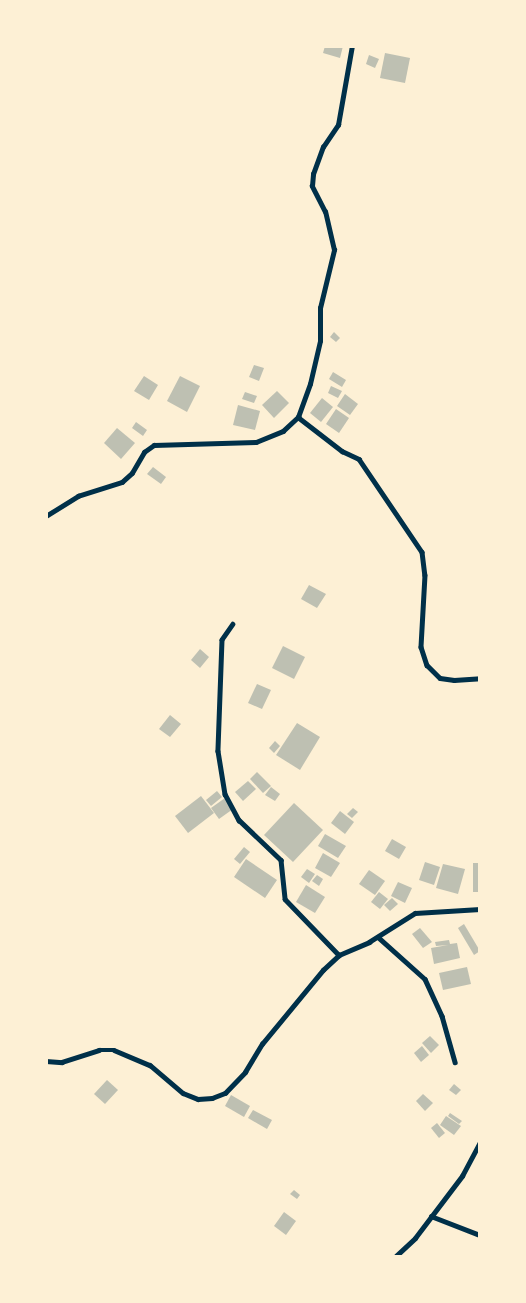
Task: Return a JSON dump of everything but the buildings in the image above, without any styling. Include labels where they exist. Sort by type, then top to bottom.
[{"type":"street","points":[[46,516],[78,496],[122,482],[132,473],[144,452],[153,445],[256,442],[283,432],[298,417],[310,384],[320,341],[320,308],[334,250],[327,218],[312,186],[312,174],[323,147],[338,125],[352,46]]},
{"type":"street","points":[[298,417],[342,451],[359,459],[422,552],[425,575],[421,647],[427,665],[440,678],[454,680],[480,678]]},
{"type":"street","points":[[233,624],[222,640],[218,751],[225,794],[239,820],[281,860],[282,892],[285,899],[339,954]]},
{"type":"street","points":[[46,1061],[62,1062],[99,1050],[114,1050],[150,1065],[183,1093],[198,1099],[212,1098],[225,1093],[245,1072],[262,1044],[339,954],[378,937],[415,913],[480,909]]},
{"type":"street","points":[[378,937],[425,979],[442,1016],[455,1062]]},
{"type":"street","points":[[396,1257],[462,1176],[480,1142]]},
{"type":"street","points":[[431,1216],[480,1235]]}]
